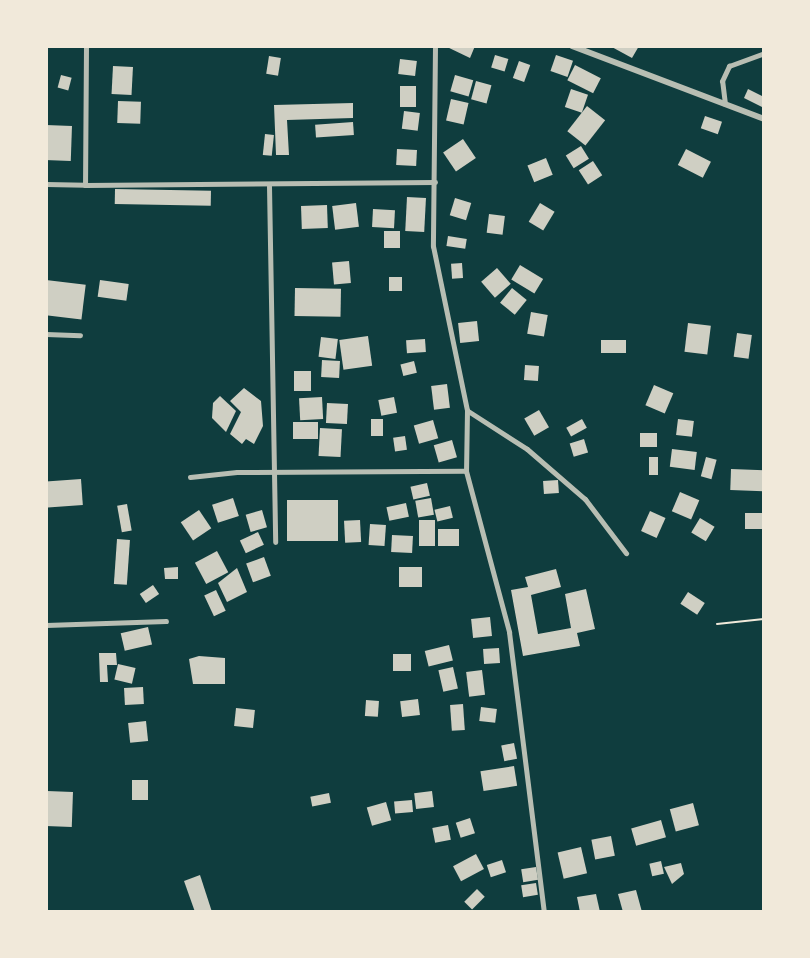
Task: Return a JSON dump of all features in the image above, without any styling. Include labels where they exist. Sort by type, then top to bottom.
[{"type":"street","points":[[85,185],[86,46]]},
{"type":"street","points":[[435,46],[433,246],[467,410],[466,471],[509,632],[544,912]]},
{"type":"street","points":[[572,46],[764,119]]},
{"type":"street","points":[[725,104],[722,81],[729,66],[764,53]]},
{"type":"street","points":[[46,184],[269,186],[435,182]]},
{"type":"street","points":[[269,186],[275,542]]},
{"type":"street","points":[[46,334],[80,335]]},
{"type":"street","points":[[467,410],[527,449],[585,499],[626,553]]},
{"type":"street","points":[[190,477],[466,471]]},
{"type":"street","points":[[46,625],[166,621]]},
{"type":"path","points":[[717,624],[764,619]]},
{"type":"building","points":[[445,46],[475,46],[470,58]]},
{"type":"building","points":[[610,46],[639,46],[632,58]]},
{"type":"building","points":[[495,55],[508,59],[505,72],[491,67]]},
{"type":"building","points":[[556,55],[573,61],[567,77],[550,71]]},
{"type":"building","points":[[269,56],[281,58],[278,76],[266,74]]},
{"type":"building","points":[[400,59],[417,61],[415,76],[398,74]]},
{"type":"building","points":[[519,61],[530,65],[524,82],[513,78]]},
{"type":"building","points":[[575,65],[601,78],[593,93],[567,80]]},
{"type":"building","points":[[113,66],[133,67],[132,95],[112,94]]},
{"type":"building","points":[[61,75],[72,78],[68,90],[58,88]]},
{"type":"building","points":[[455,75],[473,80],[469,97],[450,91]]},
{"type":"building","points":[[476,81],[491,85],[487,103],[471,99]]},
{"type":"building","points":[[400,86],[416,86],[416,107],[400,107]]},
{"type":"building","points":[[571,89],[588,95],[582,113],[565,107]]},
{"type":"building","points":[[748,89],[764,97],[764,108],[744,98]]},
{"type":"building","points":[[451,99],[469,103],[464,124],[446,120]]},
{"type":"building","points":[[118,101],[141,102],[140,124],[117,123]]},
{"type":"building","points":[[353,103],[353,118],[287,120],[289,155],[276,155],[274,105]]},
{"type":"building","points":[[587,106],[605,120],[585,145],[567,131]]},
{"type":"building","points":[[404,111],[420,113],[418,131],[402,129]]},
{"type":"building","points":[[705,116],[722,122],[718,134],[701,128]]},
{"type":"building","points":[[353,122],[354,135],[316,138],[315,125]]},
{"type":"building","points":[[46,125],[72,126],[71,161],[46,160]]},
{"type":"building","points":[[265,134],[274,135],[272,156],[263,155]]},
{"type":"building","points":[[463,139],[476,158],[456,171],[443,152]]},
{"type":"building","points":[[581,146],[589,159],[574,168],[566,156]]},
{"type":"building","points":[[397,149],[417,150],[416,166],[396,165]]},
{"type":"building","points":[[686,149],[711,162],[703,178],[678,165]]},
{"type":"building","points":[[546,158],[553,175],[534,182],[527,165]]},
{"type":"building","points":[[593,161],[602,175],[588,185],[579,170]]},
{"type":"building","points":[[115,189],[211,191],[211,206],[115,204]]},
{"type":"building","points":[[407,197],[426,198],[424,232],[405,231]]},
{"type":"building","points":[[455,198],[471,203],[466,220],[450,215]]},
{"type":"building","points":[[356,203],[359,227],[335,230],[332,206]]},
{"type":"building","points":[[540,203],[555,212],[543,231],[529,222]]},
{"type":"building","points":[[327,205],[328,228],[302,229],[301,206]]},
{"type":"building","points":[[373,209],[395,210],[394,228],[372,227]]},
{"type":"building","points":[[489,214],[505,216],[503,235],[487,233]]},
{"type":"building","points":[[384,231],[400,231],[400,248],[384,248]]},
{"type":"building","points":[[448,236],[467,239],[465,249],[446,246]]},
{"type":"building","points":[[349,261],[351,283],[334,284],[332,262]]},
{"type":"building","points":[[462,263],[463,278],[452,279],[451,264]]},
{"type":"building","points":[[520,265],[543,279],[534,293],[511,280]]},
{"type":"building","points":[[497,268],[511,284],[495,298],[481,282]]},
{"type":"building","points":[[389,277],[402,277],[402,291],[389,291]]},
{"type":"building","points":[[46,280],[86,285],[81,320],[46,315]]},
{"type":"building","points":[[100,280],[129,284],[126,301],[98,297]]},
{"type":"building","points":[[295,288],[341,289],[341,317],[295,316]]},
{"type":"building","points":[[512,288],[527,300],[515,315],[500,303]]},
{"type":"building","points":[[531,312],[548,315],[544,337],[527,334]]},
{"type":"building","points":[[477,321],[479,341],[460,343],[458,323]]},
{"type":"building","points":[[688,323],[711,326],[707,355],[684,352]]},
{"type":"building","points":[[737,333],[752,335],[749,359],[734,357]]},
{"type":"building","points":[[368,336],[372,366],[343,370],[339,340]]},
{"type":"building","points":[[321,337],[338,339],[335,359],[319,357]]},
{"type":"building","points":[[425,339],[426,352],[407,353],[406,340]]},
{"type":"building","points":[[601,340],[626,340],[626,353],[601,353]]},
{"type":"building","points":[[322,360],[340,361],[339,378],[321,377]]},
{"type":"building","points":[[414,361],[417,373],[403,376],[400,364]]},
{"type":"building","points":[[525,365],[539,366],[538,381],[524,380]]},
{"type":"building","points":[[294,371],[311,371],[311,391],[294,391]]},
{"type":"building","points":[[447,384],[450,408],[434,410],[431,386]]},
{"type":"building","points":[[654,385],[673,393],[665,413],[645,405]]},
{"type":"building","points":[[244,388],[261,401],[263,426],[254,444],[246,439],[242,444],[230,434],[241,412],[230,401]]},
{"type":"building","points":[[220,396],[236,411],[226,432],[212,418],[213,403]]},
{"type":"building","points":[[322,397],[323,419],[300,420],[299,398]]},
{"type":"building","points":[[394,397],[397,413],[381,416],[378,400]]},
{"type":"building","points":[[327,403],[348,404],[347,424],[326,423]]},
{"type":"building","points":[[539,410],[549,427],[534,436],[524,418]]},
{"type":"building","points":[[371,419],[383,419],[383,436],[371,436]]},
{"type":"building","points":[[582,419],[587,428],[571,436],[566,428]]},
{"type":"building","points":[[678,419],[694,421],[692,437],[676,435]]},
{"type":"building","points":[[433,420],[438,438],[419,444],[414,426]]},
{"type":"building","points":[[293,422],[318,422],[318,439],[293,439]]},
{"type":"building","points":[[320,428],[342,429],[341,457],[319,456]]},
{"type":"building","points":[[640,433],[657,433],[657,447],[640,447]]},
{"type":"building","points":[[405,436],[407,450],[395,452],[393,438]]},
{"type":"building","points":[[584,439],[588,452],[574,457],[570,443]]},
{"type":"building","points":[[452,440],[457,457],[439,463],[434,445]]},
{"type":"building","points":[[672,449],[697,452],[695,470],[670,467]]},
{"type":"building","points":[[649,457],[658,457],[658,475],[649,475]]},
{"type":"building","points":[[706,457],[717,460],[711,479],[701,476]]},
{"type":"building","points":[[731,469],[764,470],[763,491],[730,490]]},
{"type":"building","points":[[81,479],[83,505],[48,507],[46,481]]},
{"type":"building","points":[[558,480],[559,493],[544,494],[543,481]]},
{"type":"building","points":[[427,483],[430,496],[413,499],[410,487]]},
{"type":"building","points":[[680,492],[699,500],[691,520],[672,511]]},
{"type":"building","points":[[233,498],[239,516],[218,523],[212,505]]},
{"type":"building","points":[[431,498],[434,515],[418,518],[415,501]]},
{"type":"building","points":[[287,500],[338,500],[338,541],[287,541]]},
{"type":"building","points":[[406,503],[409,517],[389,521],[386,507]]},
{"type":"building","points":[[127,504],[132,531],[122,532],[117,506]]},
{"type":"building","points":[[450,506],[453,518],[437,522],[434,510]]},
{"type":"building","points":[[199,510],[211,528],[193,541],[181,522]]},
{"type":"building","points":[[262,510],[267,527],[251,532],[246,515]]},
{"type":"building","points":[[650,511],[666,518],[657,538],[641,531]]},
{"type":"building","points":[[745,513],[764,513],[764,529],[745,529]]},
{"type":"building","points":[[700,518],[715,527],[706,541],[691,533]]},
{"type":"building","points":[[360,520],[361,542],[345,543],[344,521]]},
{"type":"building","points":[[419,520],[435,520],[435,546],[419,546]]},
{"type":"building","points":[[370,524],[386,525],[384,546],[369,545]]},
{"type":"building","points":[[438,529],[459,529],[459,546],[438,546]]},
{"type":"building","points":[[258,532],[264,545],[246,553],[240,540]]},
{"type":"building","points":[[392,535],[413,536],[412,553],[391,552]]},
{"type":"building","points":[[117,539],[130,540],[127,585],[114,584]]},
{"type":"building","points":[[217,551],[228,572],[206,584],[195,563]]},
{"type":"building","points":[[264,557],[271,576],[253,582],[246,563]]},
{"type":"building","points":[[178,567],[178,579],[165,579],[164,568]]},
{"type":"building","points":[[399,567],[422,567],[422,587],[399,587]]},
{"type":"building","points":[[237,568],[247,592],[227,602],[218,583]]},
{"type":"building","points":[[556,569],[561,587],[531,595],[538,634],[571,628],[565,594],[586,589],[595,629],[577,633],[580,646],[523,656],[511,590],[528,587],[525,577]]},
{"type":"building","points":[[153,585],[159,594],[146,603],[140,594]]},
{"type":"building","points":[[216,590],[226,611],[214,616],[204,595]]},
{"type":"building","points":[[688,592],[705,603],[697,615],[680,604]]},
{"type":"building","points":[[490,617],[492,636],[473,638],[471,619]]},
{"type":"building","points":[[148,627],[152,645],[125,651],[121,633]]},
{"type":"building","points":[[449,645],[453,661],[429,667],[425,651]]},
{"type":"building","points":[[499,648],[500,663],[484,664],[483,649]]},
{"type":"building","points":[[99,653],[116,653],[117,665],[107,665],[108,682],[100,682]]},
{"type":"building","points":[[393,654],[411,654],[411,671],[393,671]]},
{"type":"building","points":[[199,656],[225,658],[225,684],[193,684],[189,659]]},
{"type":"building","points":[[118,664],[136,668],[132,684],[114,680]]},
{"type":"building","points":[[453,667],[458,688],[443,692],[438,670]]},
{"type":"building","points":[[482,670],[485,695],[469,697],[466,672]]},
{"type":"building","points":[[143,687],[144,704],[125,705],[124,688]]},
{"type":"building","points":[[418,699],[420,715],[402,717],[400,701]]},
{"type":"building","points":[[366,700],[379,701],[378,717],[365,716]]},
{"type":"building","points":[[463,704],[465,730],[452,731],[450,705]]},
{"type":"building","points":[[481,707],[497,709],[495,723],[479,721]]},
{"type":"building","points":[[236,708],[255,710],[253,728],[234,726]]},
{"type":"building","points":[[146,721],[148,741],[130,743],[128,723]]},
{"type":"building","points":[[514,743],[517,759],[504,761],[501,745]]},
{"type":"building","points":[[514,766],[517,786],[484,791],[480,771]]},
{"type":"building","points":[[132,780],[148,780],[148,800],[132,800]]},
{"type":"building","points":[[47,791],[73,792],[72,827],[46,826]]},
{"type":"building","points":[[432,791],[434,807],[416,809],[414,793]]},
{"type":"building","points":[[329,793],[331,803],[312,806],[310,797]]},
{"type":"building","points":[[412,800],[413,812],[395,814],[394,802]]},
{"type":"building","points":[[386,802],[391,820],[372,826],[367,808]]},
{"type":"building","points":[[693,803],[699,825],[676,831],[670,809]]},
{"type":"building","points":[[470,818],[475,833],[461,838],[456,823]]},
{"type":"building","points":[[661,820],[666,837],[636,846],[631,829]]},
{"type":"building","points":[[448,825],[451,840],[435,843],[432,828]]},
{"type":"building","points":[[611,836],[615,856],[595,859],[591,840]]},
{"type":"building","points":[[581,847],[587,873],[564,879],[558,852]]},
{"type":"building","points":[[476,854],[484,869],[461,881],[453,866]]},
{"type":"building","points":[[502,860],[506,872],[491,877],[487,865]]},
{"type":"building","points":[[661,861],[664,874],[652,876],[649,864]]},
{"type":"building","points":[[681,863],[684,874],[672,884],[664,867]]},
{"type":"building","points":[[536,867],[538,880],[523,882],[521,869]]},
{"type":"building","points":[[200,875],[212,912],[195,912],[184,881]]},
{"type":"building","points":[[536,883],[538,895],[523,897],[521,885]]},
{"type":"building","points":[[477,889],[485,897],[472,910],[464,902]]},
{"type":"building","points":[[636,890],[642,912],[623,912],[618,894]]},
{"type":"building","points":[[596,894],[600,912],[580,912],[577,897]]}]
